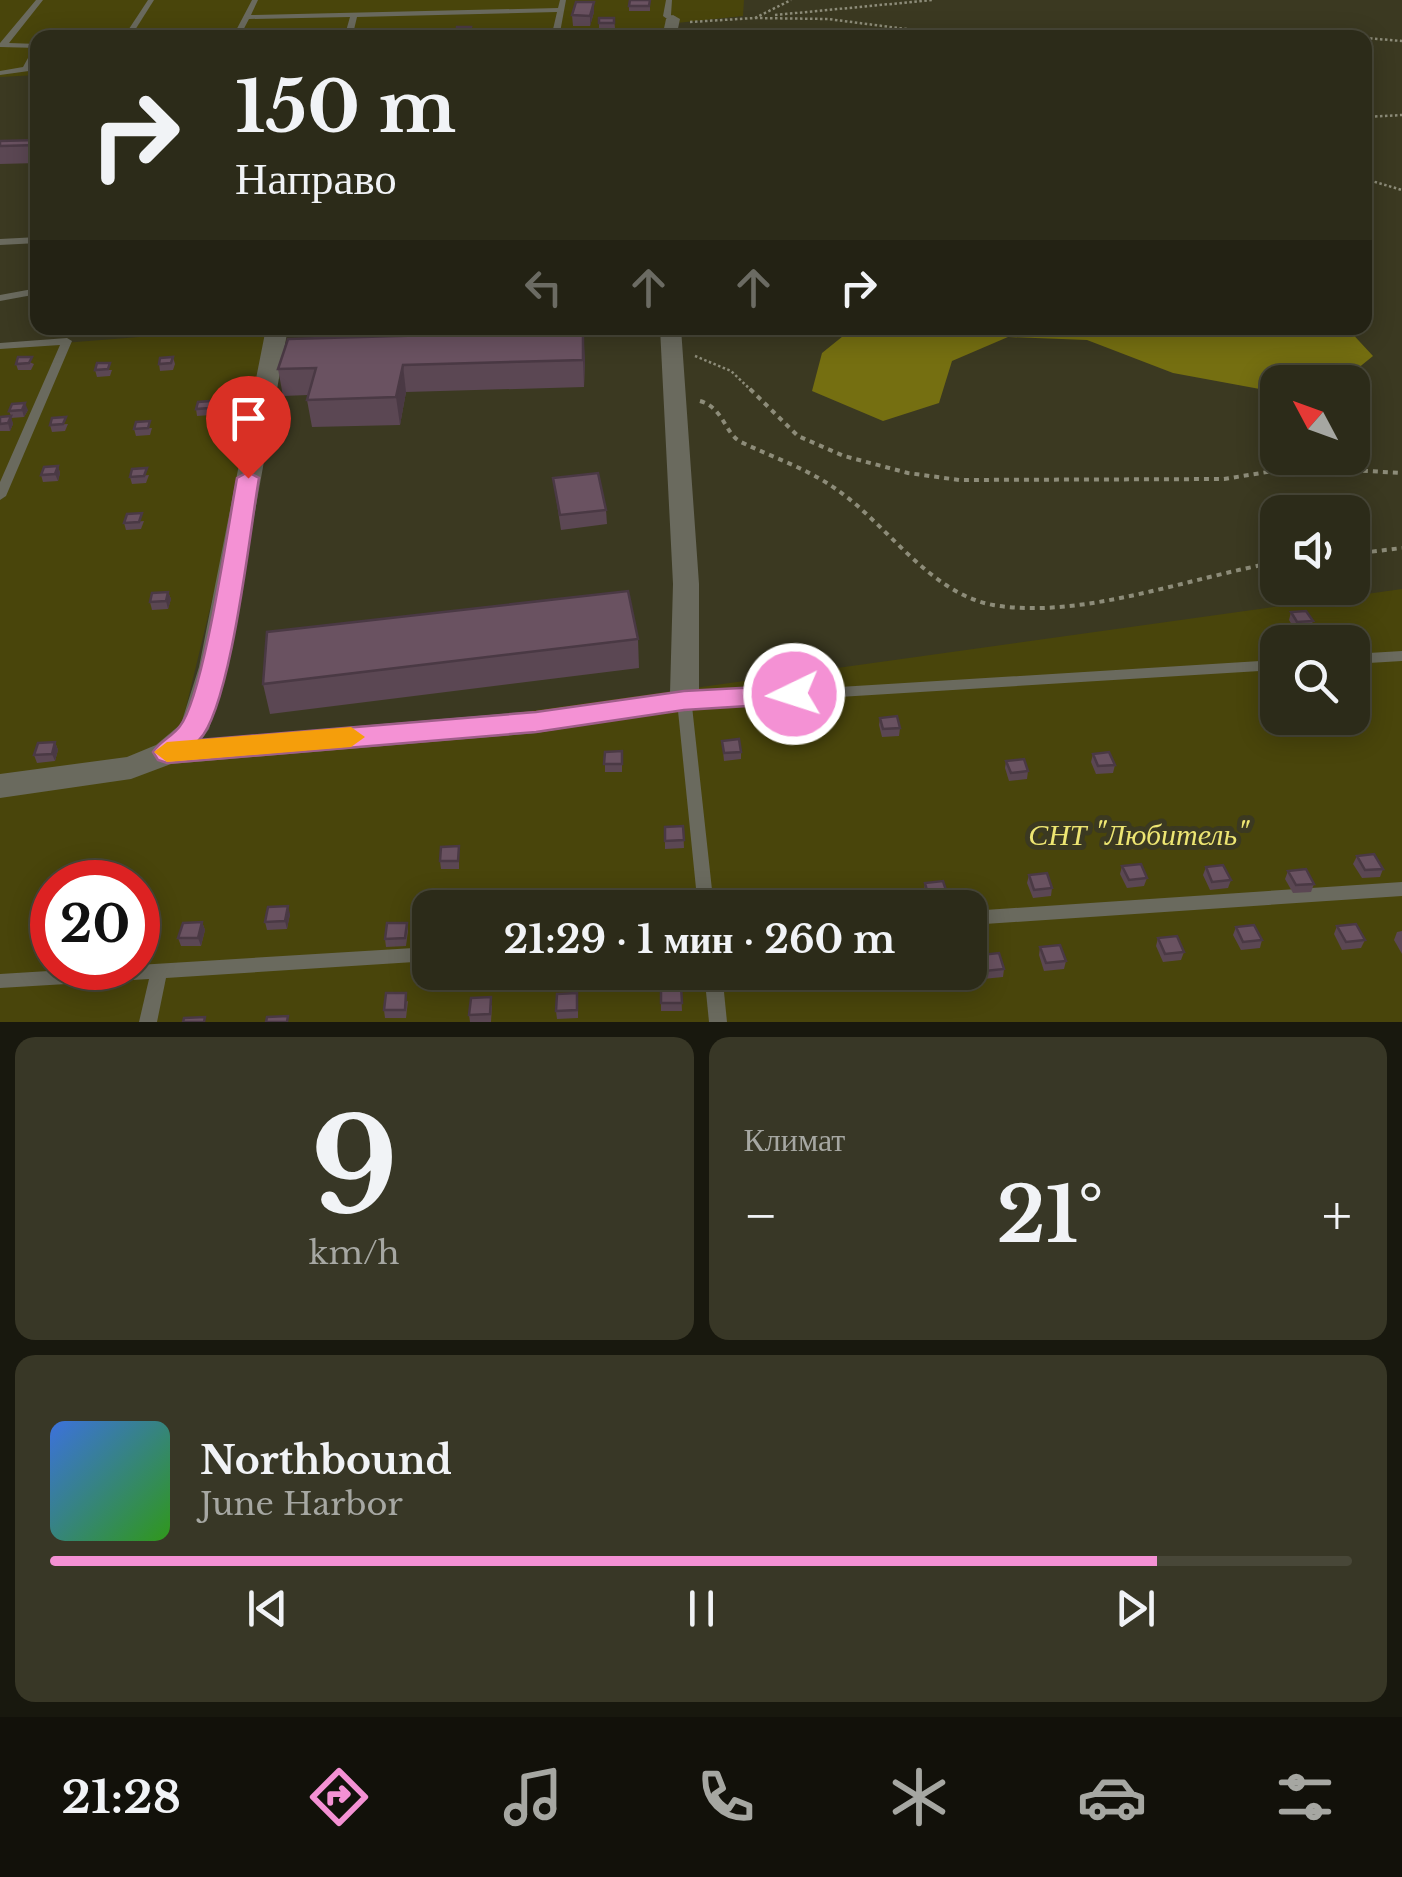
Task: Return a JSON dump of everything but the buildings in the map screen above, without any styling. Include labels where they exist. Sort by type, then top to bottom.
[{"type":"street","points":[[0,786],[131,768],[167,752],[194,729],[213,667],[276,335]]},
{"type":"street","points":[[167,752],[536,722],[684,701],[686,584],[670,335]]},
{"type":"lane","points":[[2,45],[40,0]]},
{"type":"lane","points":[[131,30],[151,0]]},
{"type":"lane","points":[[239,30],[255,0]]},
{"type":"lane","points":[[669,0],[666,16],[672,26]]},
{"type":"lane","points":[[245,17],[563,5],[558,30]]},
{"type":"lane","points":[[350,30],[354,15]]},
{"type":"lane","points":[[2,45],[30,46]]},
{"type":"lane","points":[[0,74],[26,69],[30,62]]},
{"type":"lane","points":[[0,242],[30,240]]},
{"type":"lane","points":[[0,298],[30,292]]},
{"type":"lane","points":[[0,346],[67,342],[0,496]]},
{"type":"lane","points":[[1370,659],[1402,656]]},
{"type":"lane","points":[[704,890],[684,701],[1260,666]]},
{"type":"lane","points":[[987,917],[1402,889]]},
{"type":"lane","points":[[160,972],[412,955]]},
{"type":"lane","points":[[0,981],[30,979]]},
{"type":"lane","points":[[148,1022],[155,990]]},
{"type":"lane","points":[[715,990],[718,1022]]},
{"type":"path","points":[[755,18],[791,0]]},
{"type":"path","points":[[672,26],[933,0]]},
{"type":"path","points":[[755,18],[828,18],[916,30]]},
{"type":"path","points":[[1372,39],[1402,41]]},
{"type":"path","points":[[1372,116],[1402,116]]},
{"type":"path","points":[[1372,181],[1402,190]]},
{"type":"path","points":[[672,356],[711,359],[721,365],[798,436],[844,456],[908,473],[959,480],[1117,481],[1224,478],[1298,467],[1402,473]]},
{"type":"path","points":[[675,396],[711,403],[727,419],[737,440],[777,452],[806,470],[882,525],[962,595],[1012,608],[1070,603],[1260,566]]},
{"type":"path","points":[[1370,552],[1402,548]]},
{"type":"green space","points":[[0,0],[744,0],[743,16],[667,24],[666,30],[30,30],[30,75],[0,77]]},
{"type":"green space","name":"СНТ \"Любитель\"","points":[[164,335],[276,335],[173,761],[1288,605],[1370,605],[1370,593],[1402,589],[1402,1022],[0,1022],[0,348]]},
{"type":"shaded area","points":[[844,335],[1354,335],[1373,356],[1362,365],[1260,365],[1260,389],[1173,373],[1087,340],[1008,337],[952,361],[939,403],[883,421],[812,391],[822,353]]},
{"type":"slow traffic","points":[[167,752],[351,737]]},
{"type":"route","points":[[248,478],[213,667],[194,729],[167,752],[407,734],[536,722],[684,701],[794,694]]}]
